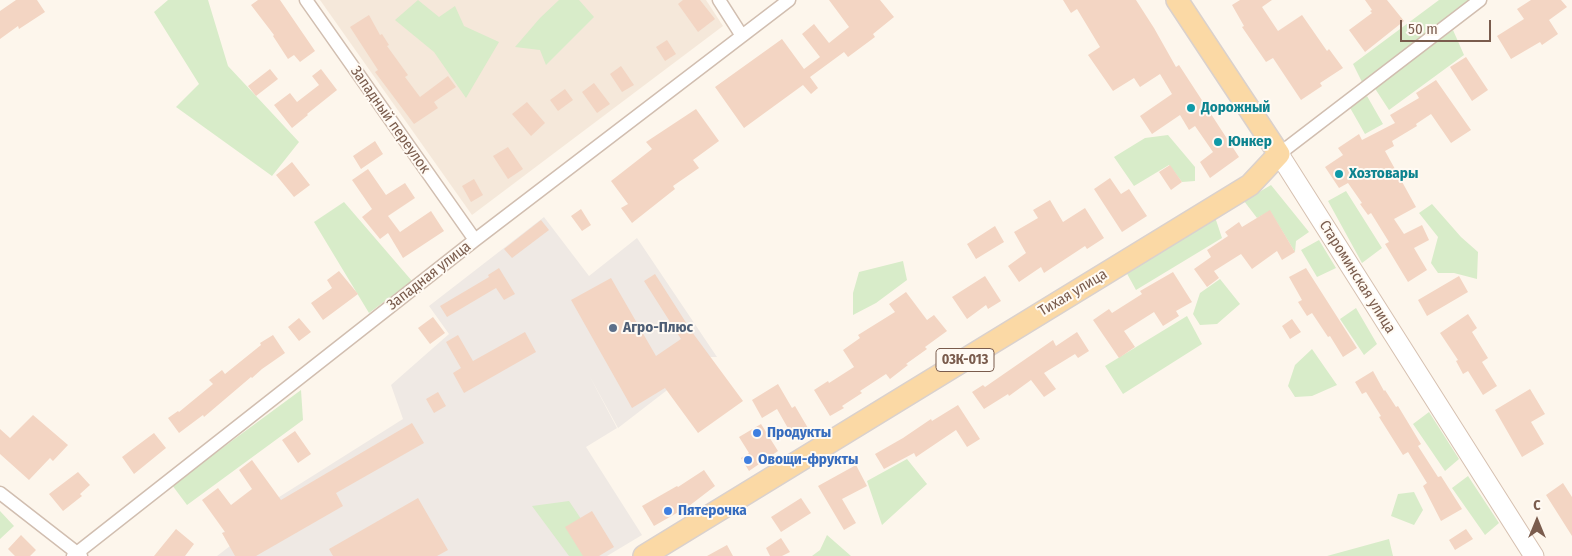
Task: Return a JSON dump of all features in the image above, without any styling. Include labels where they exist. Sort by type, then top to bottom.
[{"type":"main road","name":"Староминская улица","points":[[1177,0],[1279,154]]},
{"type":"main road","name":"Тихая улица","points":[[644,556],[1250,185],[1279,154]]},
{"type":"street","name":"Западный переулок","points":[[306,0],[475,240]]},
{"type":"street","points":[[719,0],[742,36]]},
{"type":"street","name":"Западная улица","points":[[77,555],[475,240],[789,0]]},
{"type":"street","name":"Тихая улица","points":[[1279,154],[1480,0]]},
{"type":"street","name":"Староминская улица","points":[[1279,154],[1534,556]]},
{"type":"street","points":[[0,493],[77,555]]},
{"type":"shaded area","points":[[320,0],[706,0],[723,26],[472,215]]},
{"type":"shaded area","points":[[544,217],[589,276],[637,238],[717,357],[710,357],[618,428],[589,375],[617,428],[586,447],[642,535],[607,556],[217,556],[230,546],[222,533],[403,419],[391,385],[449,334],[429,306]]},
{"type":"green space","points":[[168,0],[208,0],[228,66],[299,142],[272,176],[176,107],[199,84],[154,12]]},
{"type":"green space","points":[[418,0],[439,17],[455,6],[464,26],[499,42],[466,98],[434,52],[395,20]]},
{"type":"green space","points":[[559,0],[579,0],[594,17],[546,65],[540,50],[515,47],[540,18]]},
{"type":"green space","points":[[1439,0],[1470,0],[1362,82],[1353,64]]},
{"type":"green space","points":[[1453,30],[1464,55],[1389,110],[1374,87]]},
{"type":"green space","points":[[1367,96],[1383,124],[1365,134],[1349,106]]},
{"type":"green space","points":[[1168,135],[1195,167],[1195,181],[1182,182],[1169,165],[1134,186],[1114,157],[1145,138]]},
{"type":"green space","points":[[1271,185],[1309,232],[1296,241],[1295,252],[1270,211],[1257,218],[1244,201]]},
{"type":"green space","points":[[1346,191],[1382,248],[1362,263],[1328,201]]},
{"type":"green space","points":[[344,202],[412,281],[369,313],[314,222]]},
{"type":"green space","points":[[1432,204],[1461,237],[1478,252],[1477,279],[1454,273],[1438,273],[1431,263],[1438,237],[1419,213]]},
{"type":"green space","points":[[1215,217],[1222,238],[1136,290],[1125,270]]},
{"type":"green space","points":[[1319,240],[1336,268],[1317,277],[1301,250]]},
{"type":"green space","points":[[903,261],[907,280],[876,303],[853,315],[853,293],[859,272]]},
{"type":"green space","points":[[1220,279],[1240,304],[1217,324],[1200,325],[1193,314],[1200,293]]},
{"type":"green space","points":[[1356,308],[1377,344],[1364,355],[1340,319]]},
{"type":"green space","points":[[1187,316],[1202,344],[1123,394],[1105,366]]},
{"type":"green space","points":[[1312,349],[1337,385],[1312,396],[1295,397],[1288,386],[1295,365]]},
{"type":"green space","points":[[301,390],[303,420],[187,505],[172,485]]},
{"type":"green space","points":[[1429,412],[1459,459],[1445,471],[1413,424]]},
{"type":"green space","points":[[907,459],[927,484],[882,525],[867,481]]},
{"type":"green space","points":[[1468,476],[1499,523],[1485,535],[1452,488]]},
{"type":"green space","points":[[1414,492],[1423,510],[1414,525],[1391,516],[1398,494]]},
{"type":"green space","points":[[569,501],[602,550],[592,556],[569,556],[532,506]]},
{"type":"green space","points":[[0,511],[14,526],[0,539]]},
{"type":"green space","points":[[827,535],[851,556],[812,556],[820,550]]},
{"type":"green space","points":[[1389,539],[1393,556],[1327,556]]},
{"type":"building","points":[[16,0],[37,0],[45,12],[19,29],[18,26],[0,39],[0,11]]},
{"type":"building","points":[[258,0],[280,0],[315,51],[300,62],[294,55],[288,59],[274,35],[251,5]]},
{"type":"building","points":[[683,0],[700,0],[715,19],[698,32],[678,4]]},
{"type":"building","points":[[829,0],[880,0],[894,17],[873,34],[875,37],[848,57],[844,52],[810,77],[818,88],[811,94],[803,85],[744,128],[715,87],[782,39],[804,69],[820,57],[802,34],[814,24],[829,43],[849,27]]},
{"type":"building","points":[[1063,0],[1136,0],[1176,67],[1179,65],[1239,157],[1210,178],[1200,162],[1213,152],[1195,126],[1189,130],[1180,115],[1152,134],[1140,116],[1172,94],[1160,74],[1140,87],[1134,78],[1113,91],[1088,55],[1100,47],[1077,9],[1071,13]]},
{"type":"building","points":[[1240,0],[1272,0],[1262,7],[1278,31],[1302,15],[1327,51],[1329,49],[1343,68],[1320,83],[1322,86],[1301,100],[1273,58],[1266,62],[1242,27],[1244,26],[1232,5]]},
{"type":"building","points":[[1365,0],[1387,0],[1404,21],[1365,52],[1349,30],[1372,13]]},
{"type":"building","points":[[1531,0],[1561,0],[1567,7],[1549,20],[1558,34],[1542,45],[1540,42],[1511,59],[1497,36],[1524,19],[1517,9]]},
{"type":"building","points":[[369,15],[380,35],[382,34],[389,45],[387,46],[408,75],[405,77],[420,97],[448,76],[456,87],[434,102],[438,108],[414,124],[375,72],[378,70],[350,27]]},
{"type":"building","points":[[667,40],[676,54],[665,61],[656,47]]},
{"type":"building","points":[[1466,57],[1488,90],[1472,101],[1450,67]]},
{"type":"building","points":[[621,66],[634,85],[622,92],[610,74]]},
{"type":"building","points":[[270,69],[278,79],[256,96],[248,86]]},
{"type":"building","points":[[321,69],[337,90],[292,128],[274,105],[290,93],[297,102],[319,85],[312,76]]},
{"type":"building","points":[[1436,80],[1471,130],[1451,143],[1431,114],[1416,124],[1417,126],[1392,141],[1394,146],[1385,151],[1416,207],[1394,219],[1404,234],[1422,225],[1429,240],[1414,248],[1427,270],[1408,282],[1385,244],[1389,242],[1371,213],[1368,215],[1348,183],[1339,188],[1325,167],[1343,155],[1338,148],[1359,134],[1362,140],[1395,123],[1390,115],[1419,98],[1416,93]]},
{"type":"building","points":[[594,83],[610,104],[597,113],[582,92]]},
{"type":"building","points":[[565,89],[573,100],[558,111],[550,100]]},
{"type":"building","points":[[527,102],[545,123],[531,136],[512,114]]},
{"type":"building","points":[[696,109],[719,141],[693,160],[699,168],[673,186],[675,189],[632,223],[621,208],[628,204],[611,181],[652,149],[646,142]]},
{"type":"building","points":[[375,141],[383,154],[361,169],[353,156]]},
{"type":"building","points":[[508,147],[523,169],[508,179],[493,156]]},
{"type":"building","points":[[292,162],[310,185],[294,197],[276,175]]},
{"type":"building","points":[[1170,165],[1182,182],[1171,190],[1159,172]]},
{"type":"building","points":[[368,169],[386,195],[405,183],[415,198],[388,216],[400,232],[431,211],[444,231],[403,258],[388,233],[380,239],[362,217],[372,209],[352,180]]},
{"type":"building","points":[[1110,178],[1121,194],[1129,189],[1147,216],[1122,232],[1094,189]]},
{"type":"building","points":[[474,179],[483,195],[471,202],[462,186]]},
{"type":"building","points":[[1050,200],[1063,222],[1085,208],[1104,238],[1087,249],[1085,246],[1044,273],[1041,267],[1019,282],[1008,266],[1026,253],[1014,232],[1038,218],[1033,210]]},
{"type":"building","points":[[581,209],[591,225],[582,231],[571,216]]},
{"type":"building","points":[[1270,210],[1295,252],[1282,260],[1277,251],[1252,269],[1241,254],[1214,271],[1219,278],[1207,287],[1194,269],[1211,257],[1207,250],[1228,236],[1225,232],[1239,222],[1242,227]]},
{"type":"building","points":[[541,220],[549,230],[512,258],[504,249]]},
{"type":"building","points":[[995,226],[1004,242],[976,259],[967,244]]},
{"type":"building","points":[[499,268],[515,294],[504,300],[496,288],[447,317],[440,306],[489,277],[488,275]]},
{"type":"building","points":[[1306,268],[1357,348],[1343,357],[1312,313],[1307,316],[1298,302],[1302,300],[1289,277]]},
{"type":"building","points":[[339,271],[358,294],[323,320],[311,303],[332,288],[327,280]]},
{"type":"building","points":[[1173,272],[1192,302],[1176,311],[1179,316],[1163,326],[1154,312],[1124,331],[1135,347],[1119,358],[1093,320],[1109,309],[1112,313],[1142,294],[1140,291]]},
{"type":"building","points":[[655,274],[692,332],[743,401],[698,433],[665,388],[632,408],[571,300],[611,278],[656,356],[681,339],[644,281]]},
{"type":"building","points":[[985,276],[1001,301],[988,309],[986,305],[967,319],[952,297]]},
{"type":"building","points":[[1459,276],[1468,292],[1427,316],[1418,300]]},
{"type":"building","points":[[906,292],[927,320],[934,315],[947,331],[925,347],[927,349],[906,364],[908,365],[890,379],[886,374],[860,391],[862,393],[842,406],[844,408],[830,416],[814,390],[854,367],[843,350],[860,338],[858,335],[895,312],[889,304]]},
{"type":"building","points":[[1468,314],[1477,328],[1472,332],[1488,358],[1482,362],[1497,386],[1483,395],[1468,371],[1463,374],[1456,361],[1458,360],[1440,333]]},
{"type":"building","points":[[433,317],[445,333],[430,344],[418,328]]},
{"type":"building","points":[[299,318],[311,332],[299,341],[288,327]]},
{"type":"building","points":[[1292,319],[1301,332],[1290,339],[1282,326]]},
{"type":"building","points":[[525,332],[536,352],[464,393],[453,373],[461,368],[446,342],[458,335],[473,361]]},
{"type":"building","points":[[1077,332],[1089,351],[1078,358],[1075,354],[1044,373],[1056,389],[1044,397],[1031,380],[1009,396],[1008,394],[984,409],[972,392],[983,385],[985,387],[1053,340],[1056,346]]},
{"type":"building","points":[[273,335],[285,353],[251,377],[204,417],[203,415],[179,433],[168,418],[179,412],[213,384],[209,380],[222,370],[225,374],[261,345],[260,343]]},
{"type":"building","points":[[1373,371],[1384,391],[1396,407],[1398,406],[1421,444],[1418,446],[1438,477],[1441,476],[1462,509],[1441,521],[1423,486],[1427,483],[1408,452],[1403,455],[1366,392],[1362,394],[1355,382]]},
{"type":"building","points":[[778,384],[792,408],[795,406],[808,428],[793,437],[777,409],[762,418],[752,400]]},
{"type":"building","points":[[1530,389],[1545,414],[1531,422],[1544,444],[1522,457],[1495,410]]},
{"type":"building","points":[[438,392],[446,406],[434,413],[426,399]]},
{"type":"building","points":[[958,405],[980,439],[967,447],[956,430],[916,457],[914,453],[884,469],[875,454],[931,419],[932,421]]},
{"type":"building","points":[[33,415],[68,445],[53,461],[50,458],[29,480],[0,454],[0,429],[10,438]]},
{"type":"building","points":[[412,423],[424,443],[336,493],[343,506],[256,556],[235,556],[222,533],[225,532],[202,500],[218,488],[231,505],[252,489],[239,470],[252,460],[281,500]]},
{"type":"building","points":[[761,424],[778,451],[749,471],[741,458],[749,453],[739,437]]},
{"type":"building","points":[[295,431],[311,454],[298,463],[282,440]]},
{"type":"building","points":[[154,433],[166,448],[134,474],[122,457]]},
{"type":"building","points":[[856,465],[867,486],[842,499],[856,523],[844,530],[818,486]]},
{"type":"building","points":[[704,470],[715,486],[689,506],[654,526],[642,506],[678,487]]},
{"type":"building","points":[[78,472],[90,485],[80,494],[82,496],[63,511],[49,494]]},
{"type":"building","points":[[1563,483],[1572,497],[1572,536],[1546,495]]},
{"type":"building","points":[[418,498],[448,550],[437,556],[333,556],[329,549]]},
{"type":"building","points":[[801,498],[811,513],[781,532],[771,517]]},
{"type":"building","points":[[592,511],[614,547],[599,556],[583,556],[565,527]]},
{"type":"building","points":[[176,529],[194,544],[185,556],[154,556]]},
{"type":"building","points":[[1466,529],[1473,539],[1455,550],[1449,540]]},
{"type":"building","points":[[21,535],[36,550],[30,556],[15,556],[8,549]]},
{"type":"building","points":[[781,538],[790,552],[782,556],[770,556],[766,548]]},
{"type":"building","points":[[727,545],[733,556],[707,556]]},
{"type":"place","name":"Дорожный","points":[[1191,108]]},
{"type":"place","name":"Юнкер","points":[[1218,142]]},
{"type":"place","name":"Хозтовары","points":[[1339,174]]},
{"type":"place","name":"Агро-Плюс","points":[[613,328]]},
{"type":"place","name":"Продукты","points":[[757,433]]},
{"type":"place","name":"Овощи-фрукты","points":[[748,460]]},
{"type":"place","name":"Пятерочка","points":[[668,511]]}]
